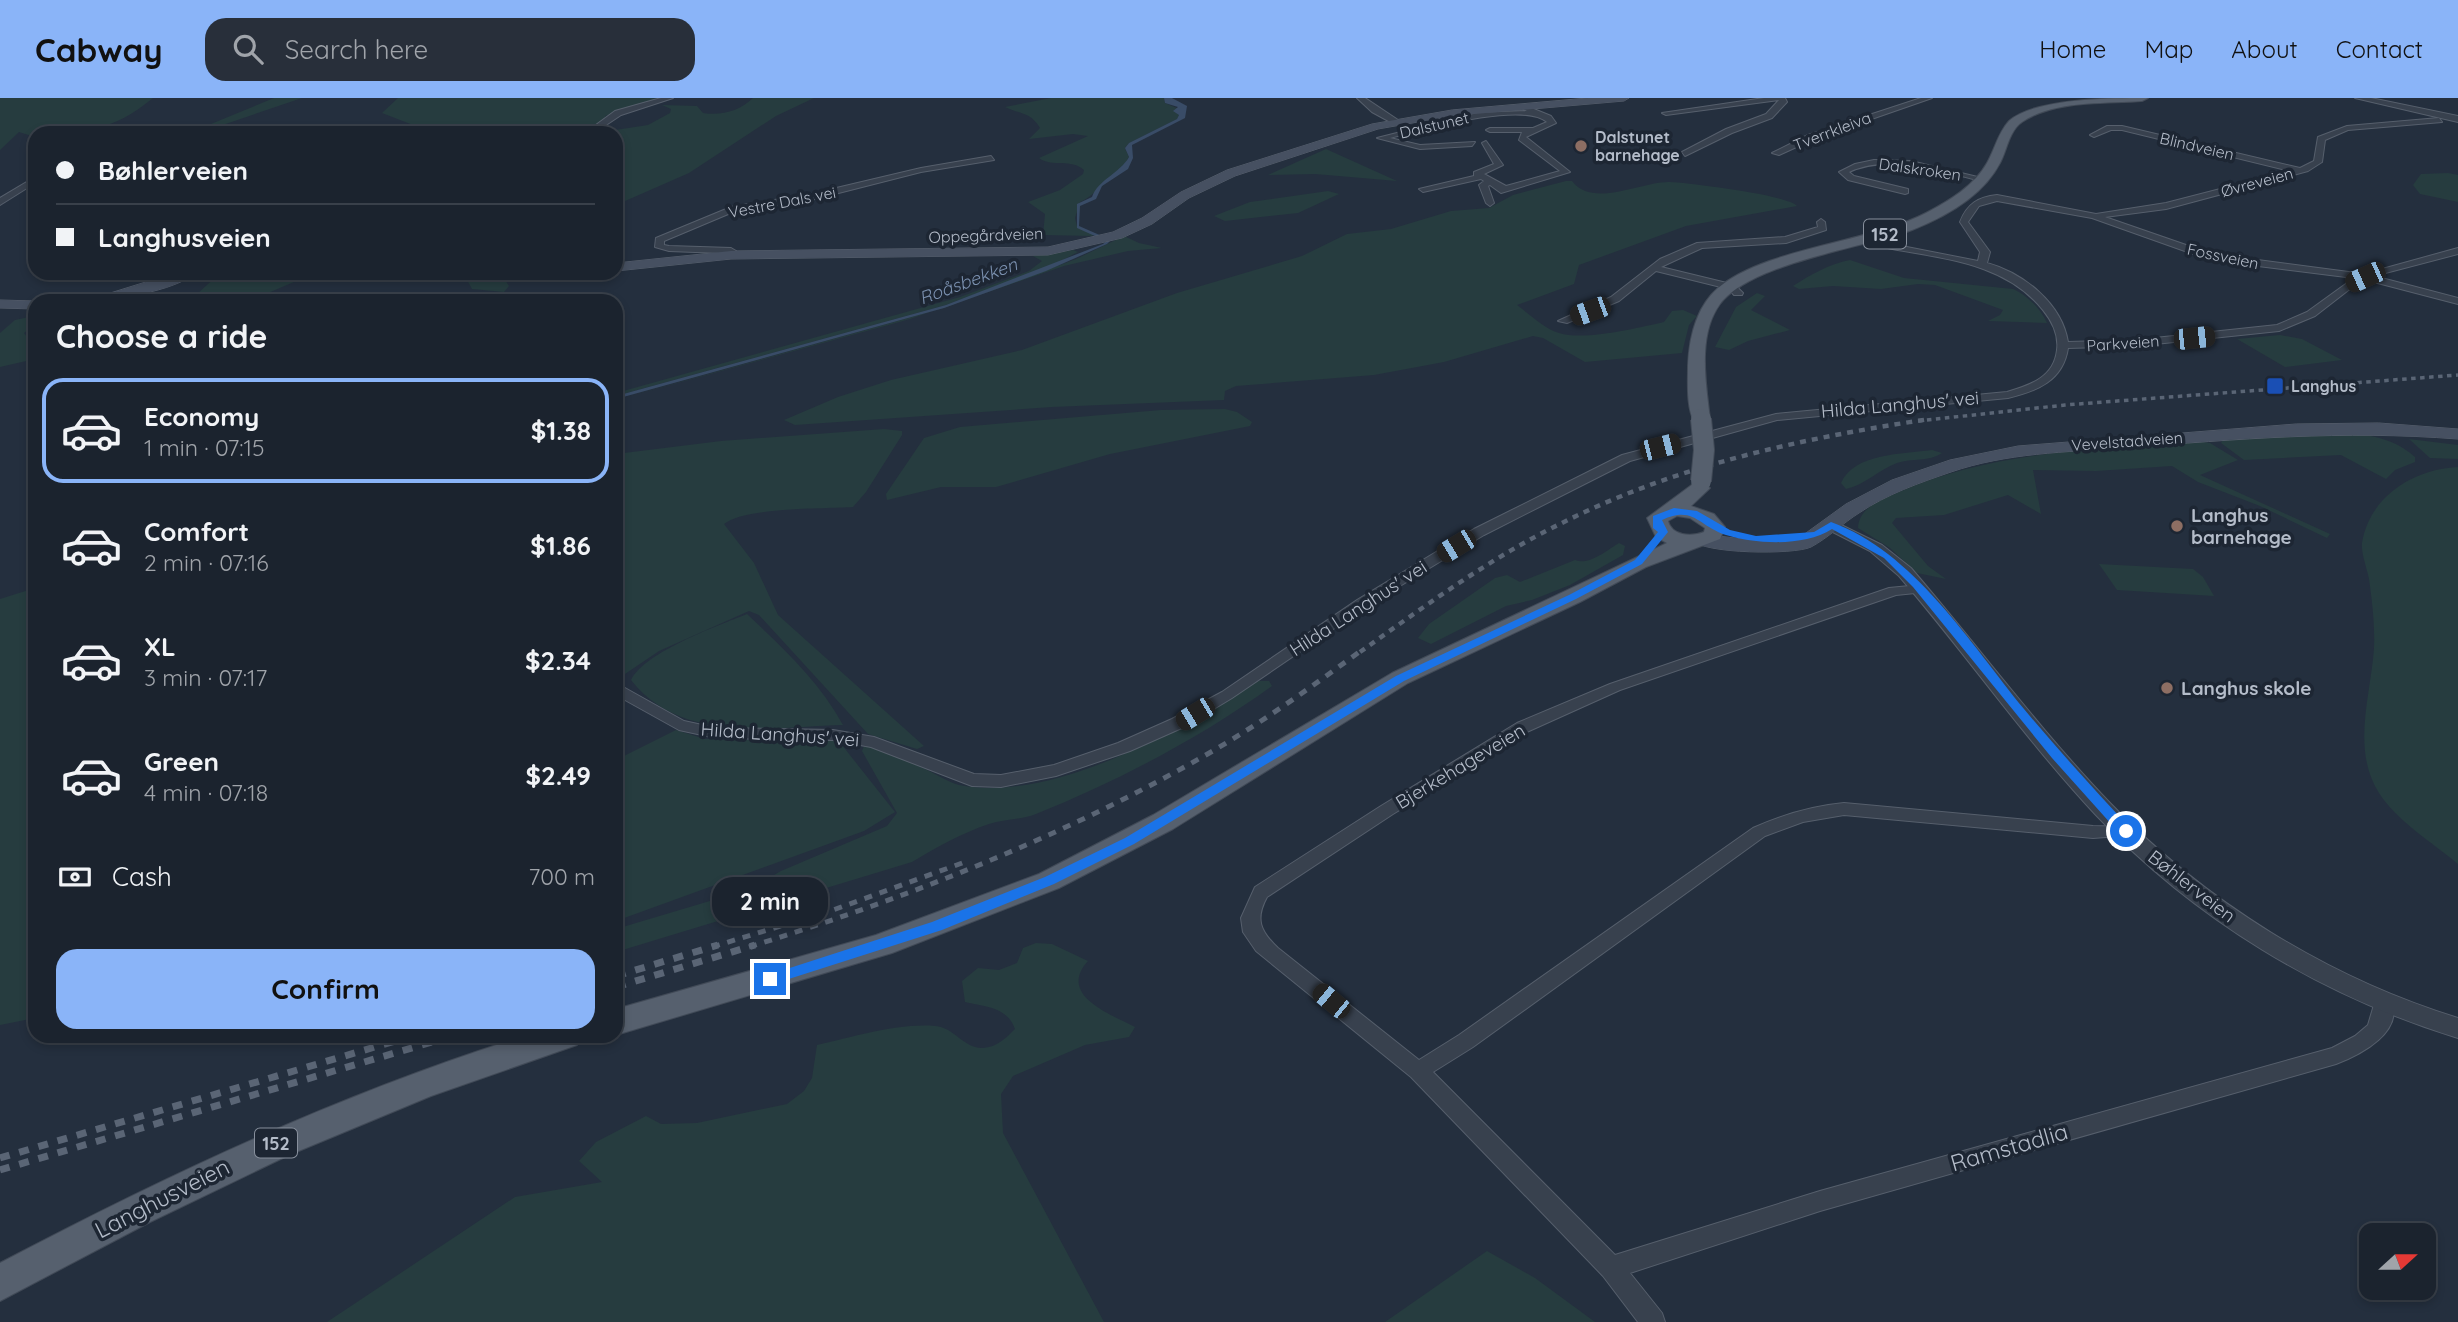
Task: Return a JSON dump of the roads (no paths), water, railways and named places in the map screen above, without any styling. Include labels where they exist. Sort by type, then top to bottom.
[{"type":"main road","name":"Oppegårdveien","points":[[623,266],[731,255],[1014,254],[1048,251],[1117,235],[1147,221],[1185,195],[1231,173],[1319,143],[1397,122],[1577,100],[1624,98]]},
{"type":"main road","name":"152","points":[[1703,531],[1700,488],[1704,450],[1695,352],[1709,316],[1732,291],[1790,263],[1925,218],[1982,179],[2011,127],[2022,117],[2068,105],[2142,98]]},
{"type":"main road","points":[[123,294],[168,280]]},
{"type":"main road","points":[[0,304],[28,305]]},
{"type":"main road","name":"Vevelstadveien","points":[[1703,531],[1774,548],[1804,543],[1873,496],[1926,473],[2018,451],[2296,429],[2379,428],[2458,434]]},
{"type":"main road","points":[[1700,488],[1674,510],[1657,518],[1658,528],[1663,532],[1703,531]]},
{"type":"main road","points":[[1674,510],[1703,531]]},
{"type":"main road","points":[[623,1020],[882,945],[1049,881],[1163,822],[1400,678],[1572,597],[1703,531]]},
{"type":"main road","points":[[1638,562],[1663,532]]},
{"type":"main road","name":"Langhusveien","points":[[0,1283],[174,1190],[289,1137],[414,1086],[545,1043]]},
{"type":"street","points":[[599,126],[618,113],[669,98]]},
{"type":"street","points":[[1361,98],[1397,122]]},
{"type":"street","points":[[1666,113],[1752,104],[1775,98],[1783,102],[1769,116],[1729,131],[1685,154]]},
{"type":"street","name":"Tverrkleiva","points":[[1776,153],[1811,137],[1928,98]]},
{"type":"street","points":[[2359,98],[2458,119]]},
{"type":"street","points":[[1423,189],[1481,177],[1503,189],[1566,172],[1524,141],[1524,134],[1552,123],[1524,107]]},
{"type":"street","name":"Dalstunet","points":[[1472,144],[1420,146],[1381,138],[1477,115],[1537,113]]},
{"type":"street","name":"Øvreveien","points":[[2094,216],[2166,206],[2301,170],[2318,162],[2321,139],[2334,132],[2376,123],[2439,120]]},
{"type":"street","name":"Blindveien","points":[[2094,135],[2110,128],[2122,128],[2301,170]]},
{"type":"street","points":[[1490,130],[1533,130]]},
{"type":"street","name":"Dalstunet","points":[[1481,177],[1476,172],[1499,165],[1486,143]]},
{"type":"street","name":"Vestre Dals vei","points":[[731,255],[731,251],[723,250],[674,250],[660,247],[659,240],[731,210],[811,197],[921,170],[991,158]]},
{"type":"street","name":"Dalskroken","points":[[1905,191],[1851,178],[1843,172],[1858,164],[1882,162],[1911,164],[1982,179]]},
{"type":"street","points":[[0,202],[28,181]]},
{"type":"street","points":[[1489,182],[1483,185],[1490,203]]},
{"type":"street","name":"Fossveien","points":[[1982,263],[1985,252],[1964,222],[1967,213],[1979,202],[1991,198],[2094,216],[2210,257],[2365,277],[2458,301]]},
{"type":"street","points":[[1563,321],[1615,299],[1654,268],[1705,243],[1786,240],[1823,228],[1821,222]]},
{"type":"street","points":[[1868,239],[1912,252],[1982,263],[2011,276],[2038,293],[2059,325],[2063,345]]},
{"type":"street","name":"Parkveien","points":[[2063,345],[2136,343],[2279,328],[2311,314],[2352,283],[2365,277],[2397,264],[2458,251]]},
{"type":"street","points":[[1654,268],[1732,291]]},
{"type":"street","name":"Hilda Langhus' vei","points":[[623,692],[679,725],[716,733],[834,735],[874,742],[972,780],[1001,780],[1056,770],[1124,747],[1178,723],[1227,695],[1362,603],[1479,532],[1626,458],[1776,417],[2008,395],[2028,390],[2050,379],[2063,345]]},
{"type":"street","name":"Bøhlerveien","points":[[1824,530],[1887,556],[1920,589],[2056,755],[2126,831],[2262,940],[2310,969],[2383,1004],[2458,1028]]},
{"type":"street","name":"Bjerkehageveien","points":[[1611,1268],[1418,1070],[1259,942],[1249,919],[1251,908],[1261,892],[1387,810],[1534,722],[1615,687],[1881,596],[1920,589]]},
{"type":"street","points":[[1418,1070],[1477,1034],[1759,832],[1791,817],[1814,811],[1844,809],[2093,832],[2126,831]]},
{"type":"street","name":"Ramstadlia","points":[[1611,1268],[1820,1200],[2336,1055],[2374,1035],[2384,1016],[2383,1004]]},
{"type":"street","points":[[1611,1268],[1653,1322]]},
{"type":"water","points":[[1164,98],[1172,98],[1187,106],[1185,118],[1132,145],[1133,158],[1128,169],[1102,186],[1096,199],[1080,206],[1079,226],[1111,240],[1107,244],[1046,271],[944,308],[623,397],[623,394],[946,305],[1103,244],[1106,241],[1077,228],[1077,204],[1092,197],[1099,186],[1125,163],[1129,157],[1125,148],[1129,143],[1177,119],[1179,115],[1173,111],[1178,107],[1165,103]]},
{"type":"railway","points":[[1918,421],[2065,405],[2458,375]]},
{"type":"railway","points":[[1918,421],[1930,419]]},
{"type":"railway","points":[[1360,652],[1458,583],[1509,551],[1606,503],[1650,485],[1742,456],[1835,435],[1918,421]]},
{"type":"railway","points":[[749,947],[924,887],[1094,814],[1224,744],[1285,705],[1362,650]]},
{"type":"railway","points":[[712,947],[833,910],[965,862]]},
{"type":"railway","points":[[623,974],[718,945]]},
{"type":"railway","points":[[623,985],[755,945]]},
{"type":"railway","points":[[0,1158],[388,1043]]},
{"type":"railway","points":[[0,1170],[428,1043]]},
{"type":"place","name":"Dalstunet barnehage","points":[[1581,146]]},
{"type":"place","name":"Langhus","points":[[2275,386]]},
{"type":"place","name":"Langhus barnehage","points":[[2177,526]]},
{"type":"place","name":"Langhus skole","points":[[2167,688]]},
{"type":"water label","name":"Roåsbekken","points":[[968,281]]}]
